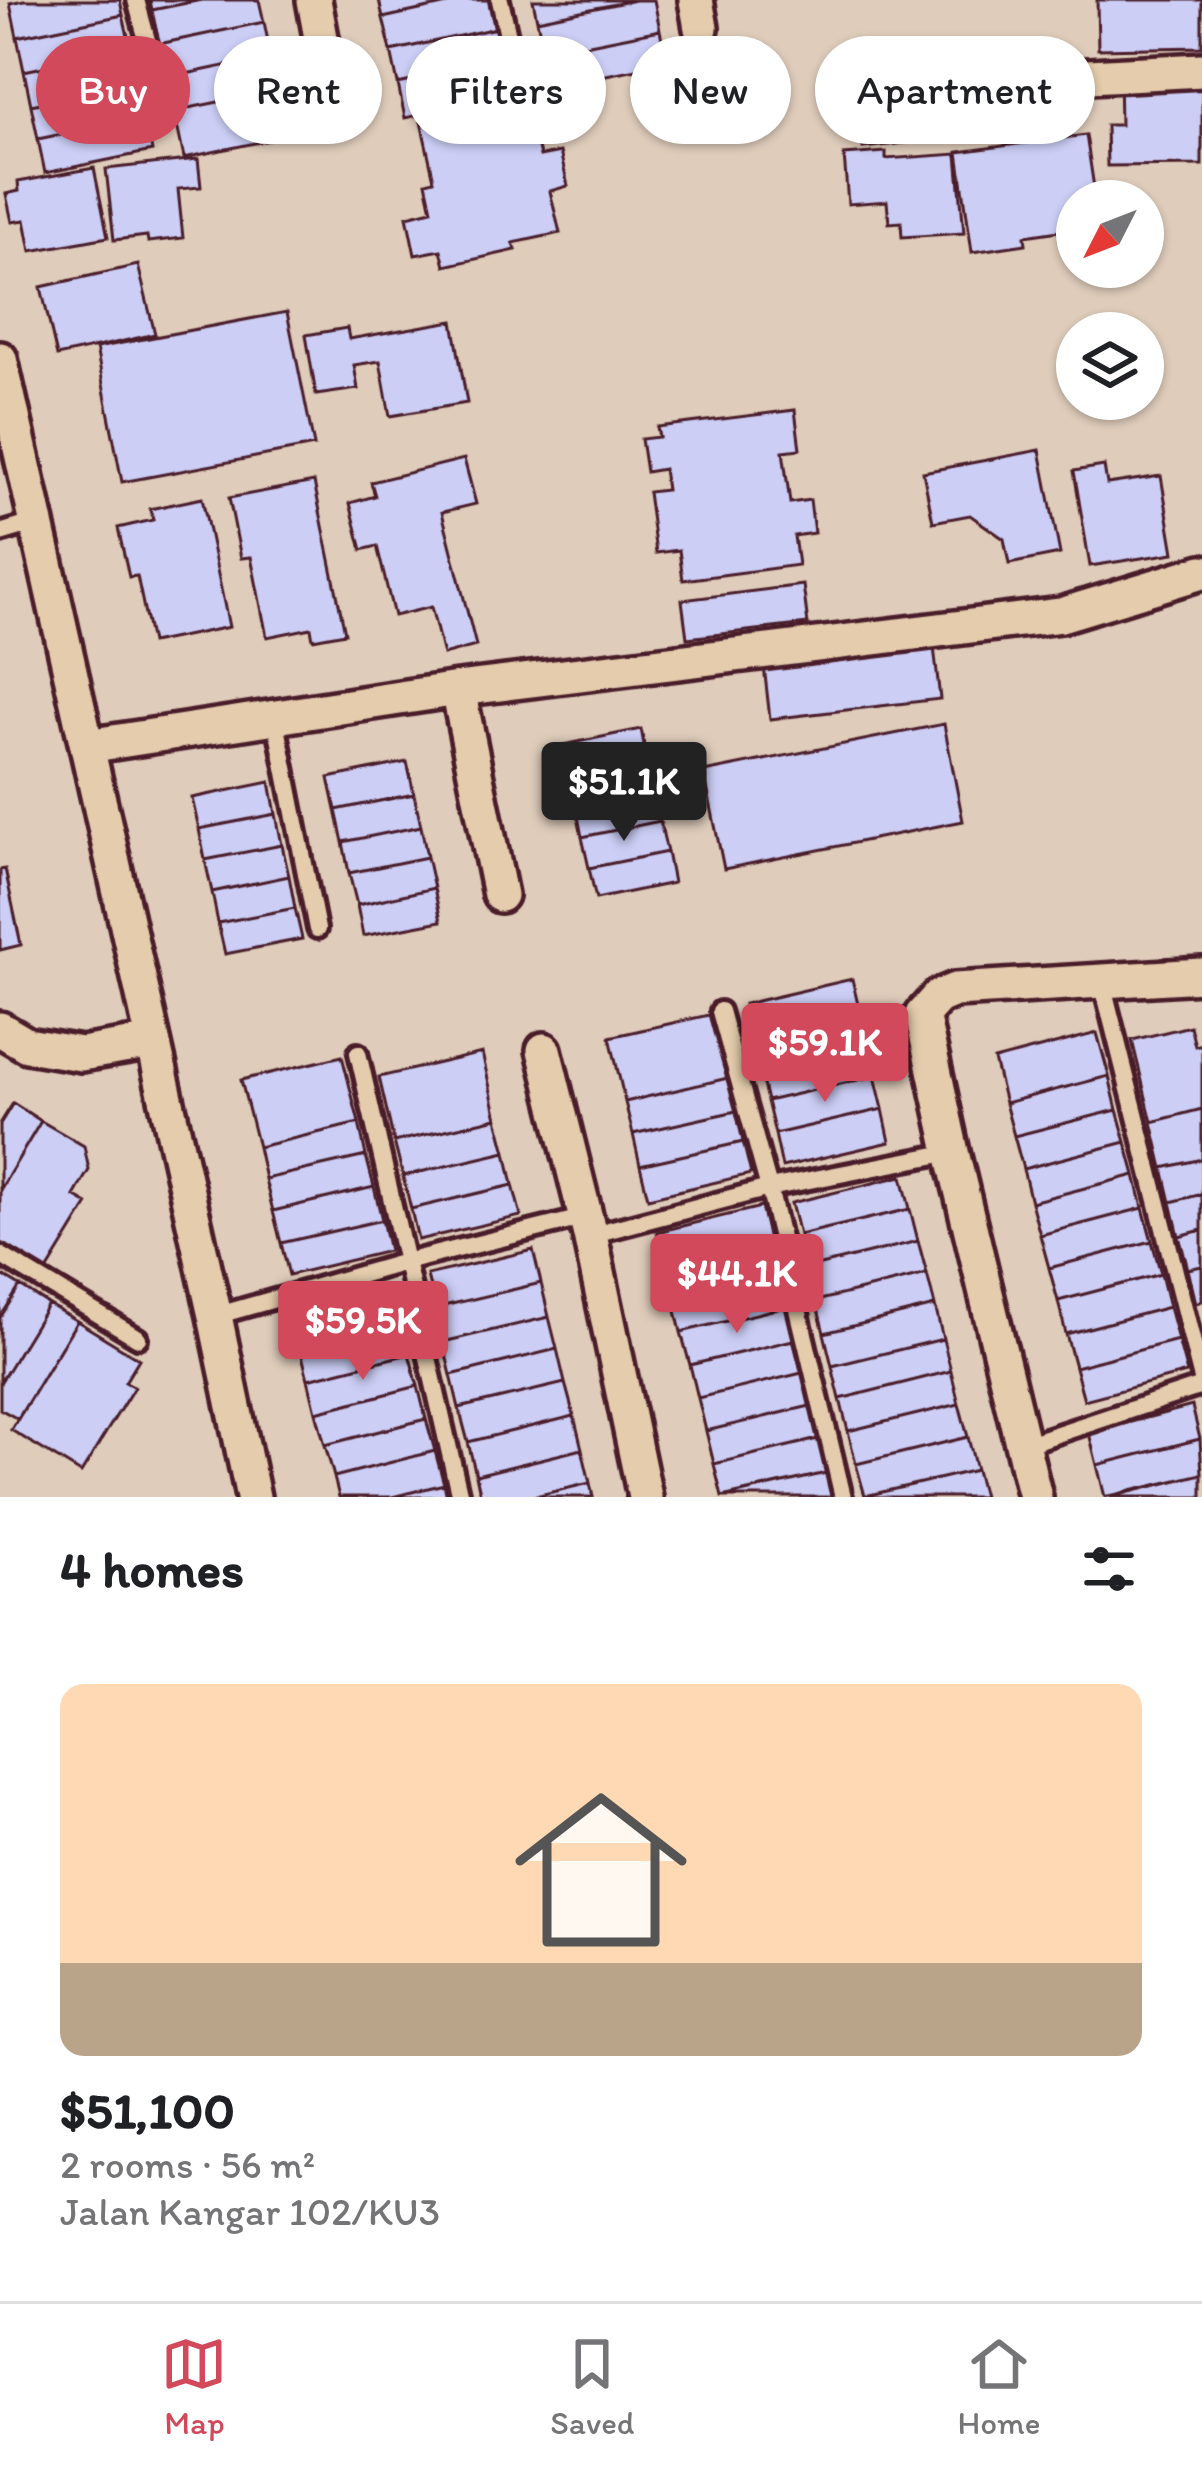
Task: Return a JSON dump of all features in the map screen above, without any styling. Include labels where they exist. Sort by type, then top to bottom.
[{"type":"street","points":[[314,0],[321,36]]},
{"type":"street","points":[[1095,76],[1202,70]]},
{"type":"street","points":[[0,359],[253,1497]]},
{"type":"street","points":[[87,746],[458,688],[1061,615],[1202,572]]},
{"type":"street","points":[[458,688],[500,896]]},
{"type":"street","points":[[1035,1497],[922,1015],[938,997],[956,990],[1202,975]]},
{"type":"street","points":[[0,1029],[27,1045],[81,1054],[153,1042]]},
{"type":"street","points":[[544,1050],[588,1226],[645,1497]]},
{"type":"lane","points":[[136,0],[146,36]]},
{"type":"lane","points":[[500,0],[508,36]]},
{"type":"lane","points":[[0,533],[37,522]]},
{"type":"lane","points":[[275,717],[317,929]]},
{"type":"lane","points":[[1024,1445],[1202,1383],[1102,982]]},
{"type":"lane","points":[[720,1010],[769,1188],[843,1497]]},
{"type":"lane","points":[[358,1052],[460,1497]]},
{"type":"lane","points":[[215,1316],[405,1262],[952,1152]]},
{"type":"lane","points":[[0,1255],[138,1337]]},
{"type":"building","points":[[120,0],[123,15],[17,37],[10,3]]},
{"type":"building","points":[[150,0],[202,0],[152,10]]},
{"type":"building","points":[[202,0],[259,0],[264,22],[190,38],[157,36],[152,10]]},
{"type":"building","points":[[379,0],[466,0],[383,18]]},
{"type":"building","points":[[466,0],[499,0],[505,26],[459,36],[406,36],[406,48],[391,51],[383,18]]},
{"type":"building","points":[[533,0],[635,0],[537,20]]},
{"type":"building","points":[[654,0],[660,30],[606,41],[606,36],[540,36],[537,20]]},
{"type":"building","points":[[1097,0],[1202,0],[1202,47],[1098,49]]},
{"type":"building","points":[[123,15],[128,36],[36,36],[36,69],[24,71],[17,37]]},
{"type":"building","points":[[264,22],[267,36],[214,36],[214,68],[190,73],[190,38]]},
{"type":"building","points":[[505,26],[507,36],[459,36]]},
{"type":"building","points":[[660,30],[661,36],[630,36],[630,70],[606,75],[606,41]]},
{"type":"building","points":[[406,48],[406,82],[398,84],[391,51]]},
{"type":"building","points":[[214,68],[214,103],[190,108],[190,73]]},
{"type":"building","points":[[36,69],[36,104],[31,105],[24,71]]},
{"type":"building","points":[[1202,73],[1202,165],[1107,166],[1106,125],[1120,125],[1119,74]]},
{"type":"building","points":[[406,82],[406,118],[405,118],[398,84]]},
{"type":"building","points":[[214,103],[214,144],[250,144],[184,158],[181,144],[190,144],[190,108]]},
{"type":"building","points":[[39,144],[151,144],[152,151],[45,173]]},
{"type":"building","points":[[426,144],[537,144],[540,156],[560,152],[568,186],[550,191],[560,233],[513,243],[516,250],[445,266],[441,250],[415,255],[407,216],[432,210],[426,182],[434,180]]},
{"type":"building","points":[[1018,144],[1087,144],[1093,180],[1056,180],[1056,231],[1025,236],[1026,244],[972,252],[958,152]]},
{"type":"building","points":[[886,152],[886,159],[957,154],[964,233],[902,237],[901,222],[889,223],[887,201],[848,204],[844,155]]},
{"type":"building","points":[[198,159],[201,187],[178,189],[183,238],[114,240],[106,169]]},
{"type":"building","points":[[94,168],[108,237],[31,251],[25,220],[12,222],[6,194],[19,191],[18,182]]},
{"type":"building","points":[[138,265],[155,334],[57,356],[41,287]]},
{"type":"building","points":[[287,312],[314,446],[122,482],[96,348]]},
{"type":"building","points":[[453,321],[467,403],[390,416],[380,361],[354,365],[358,389],[316,395],[306,335],[347,328],[349,339]]},
{"type":"building","points":[[795,410],[800,449],[783,451],[790,503],[810,500],[814,533],[794,536],[798,565],[683,580],[679,550],[656,553],[648,492],[666,490],[663,469],[646,472],[641,439],[659,437],[657,427]]},
{"type":"building","points":[[1040,450],[1060,554],[1009,564],[1004,539],[970,515],[933,522],[923,472]]},
{"type":"building","points":[[464,459],[476,504],[442,512],[476,646],[443,655],[431,607],[394,616],[377,546],[362,550],[350,503],[375,496],[371,482]]},
{"type":"building","points":[[1104,466],[1107,484],[1161,476],[1174,553],[1090,566],[1074,471]]},
{"type":"building","points":[[314,482],[345,633],[313,639],[311,628],[267,637],[251,557],[241,558],[229,498]]},
{"type":"building","points":[[202,498],[229,627],[151,643],[137,576],[129,577],[118,528],[153,520],[150,509]]},
{"type":"building","points":[[803,585],[808,624],[687,638],[682,600]]},
{"type":"building","points":[[934,647],[940,699],[770,719],[764,666]]},
{"type":"building","points":[[944,724],[963,821],[724,869],[704,772]]},
{"type":"building","points":[[641,729],[647,760],[570,775],[563,745]]},
{"type":"building","points":[[647,760],[654,790],[576,806],[570,775]]},
{"type":"building","points":[[407,762],[414,794],[336,810],[329,778]]},
{"type":"building","points":[[270,782],[276,814],[199,829],[192,798]]},
{"type":"building","points":[[654,790],[660,821],[582,837],[576,806]]},
{"type":"building","points":[[414,794],[421,826],[343,842],[336,810]]},
{"type":"building","points":[[276,814],[282,845],[205,860],[199,829]]},
{"type":"building","points":[[660,821],[667,852],[589,868],[582,837]]},
{"type":"building","points":[[421,826],[427,857],[349,873],[343,842]]},
{"type":"building","points":[[282,845],[289,876],[212,892],[205,860]]},
{"type":"building","points":[[667,852],[673,883],[596,899],[589,868]]},
{"type":"building","points":[[427,857],[434,888],[357,905],[349,873]]},
{"type":"building","points":[[5,869],[21,945],[0,950],[0,870]]},
{"type":"building","points":[[289,876],[295,908],[218,923],[212,892]]},
{"type":"building","points":[[434,888],[441,921],[363,936],[357,905]]},
{"type":"building","points":[[295,908],[302,939],[225,954],[218,923]]},
{"type":"building","points":[[852,979],[867,1043],[759,1068],[744,1004]]},
{"type":"building","points":[[713,1014],[728,1078],[625,1102],[610,1037]]},
{"type":"building","points":[[1190,1026],[1195,1046],[1202,1044],[1202,1109],[1152,1122],[1132,1040]]},
{"type":"building","points":[[1097,1033],[1109,1076],[1005,1103],[994,1060]]},
{"type":"building","points":[[867,1043],[875,1076],[767,1101],[759,1068]]},
{"type":"building","points":[[482,1053],[497,1118],[394,1142],[379,1077]]},
{"type":"building","points":[[342,1056],[359,1123],[258,1147],[241,1080]]},
{"type":"building","points":[[875,1076],[883,1109],[775,1134],[767,1101]]},
{"type":"building","points":[[1109,1076],[1117,1110],[1014,1136],[1005,1103]]},
{"type":"building","points":[[728,1078],[736,1111],[633,1134],[625,1102]]},
{"type":"building","points":[[13,1103],[41,1121],[0,1190],[0,1124]]},
{"type":"building","points":[[883,1109],[890,1142],[782,1167],[775,1134]]},
{"type":"building","points":[[1202,1109],[1202,1159],[1163,1168],[1152,1122]]},
{"type":"building","points":[[1117,1110],[1126,1142],[1023,1169],[1014,1136]]},
{"type":"building","points":[[736,1111],[743,1142],[640,1165],[633,1134]]},
{"type":"building","points":[[497,1118],[506,1152],[403,1176],[394,1142]]},
{"type":"building","points":[[41,1121],[84,1146],[89,1170],[74,1196],[88,1204],[47,1271],[0,1243],[0,1190]]},
{"type":"building","points":[[359,1123],[366,1156],[265,1179],[258,1147]]},
{"type":"building","points":[[743,1142],[751,1174],[648,1198],[640,1165]]},
{"type":"building","points":[[1126,1142],[1135,1175],[1031,1202],[1023,1169]]},
{"type":"building","points":[[506,1152],[513,1185],[411,1209],[403,1176]]},
{"type":"building","points":[[366,1156],[374,1187],[273,1211],[265,1179]]},
{"type":"building","points":[[1202,1159],[1202,1194],[1171,1202],[1163,1168]]},
{"type":"building","points":[[1135,1175],[1143,1208],[1040,1235],[1031,1202]]},
{"type":"building","points":[[902,1176],[910,1209],[799,1235],[791,1203]]},
{"type":"building","points":[[513,1185],[521,1216],[418,1240],[411,1209]]},
{"type":"building","points":[[374,1187],[382,1220],[281,1243],[273,1211]]},
{"type":"building","points":[[1202,1194],[1202,1230],[1179,1236],[1171,1202]]},
{"type":"building","points":[[761,1207],[769,1240],[665,1265],[657,1232]]},
{"type":"building","points":[[1143,1208],[1152,1241],[1049,1268],[1040,1235]]},
{"type":"building","points":[[910,1209],[918,1241],[808,1268],[799,1235]]},
{"type":"building","points":[[382,1220],[389,1251],[289,1275],[281,1243]]},
{"type":"building","points":[[1202,1230],[1202,1266],[1188,1269],[1179,1236]]},
{"type":"building","points":[[769,1240],[777,1274],[673,1298],[665,1265]]},
{"type":"building","points":[[918,1241],[927,1274],[816,1301],[808,1268]]},
{"type":"building","points":[[1152,1241],[1161,1274],[1058,1301],[1049,1268]]},
{"type":"building","points":[[533,1250],[541,1283],[435,1308],[427,1275]]},
{"type":"building","points":[[1202,1266],[1202,1301],[1196,1303],[1188,1269]]},
{"type":"building","points":[[0,1274],[20,1286],[0,1318]]},
{"type":"building","points":[[777,1274],[785,1307],[681,1332],[673,1298]]},
{"type":"building","points":[[927,1274],[935,1306],[824,1333],[816,1301]]},
{"type":"building","points":[[1161,1274],[1169,1307],[1066,1334],[1058,1301]]},
{"type":"building","points":[[541,1283],[549,1317],[443,1342],[435,1308]]},
{"type":"building","points":[[20,1286],[48,1304],[0,1383],[0,1318]]},
{"type":"building","points":[[392,1288],[401,1321],[300,1347],[291,1314]]},
{"type":"building","points":[[48,1304],[77,1321],[18,1419],[0,1409],[0,1383]]},
{"type":"building","points":[[935,1306],[943,1339],[832,1366],[824,1333]]},
{"type":"building","points":[[785,1307],[793,1340],[690,1365],[681,1332]]},
{"type":"building","points":[[1169,1307],[1178,1340],[1075,1367],[1066,1334]]},
{"type":"building","points":[[549,1317],[557,1349],[451,1375],[443,1342]]},
{"type":"building","points":[[77,1321],[139,1359],[125,1382],[134,1387],[81,1473],[11,1430]]},
{"type":"building","points":[[401,1321],[409,1354],[308,1379],[300,1347]]},
{"type":"building","points":[[943,1339],[951,1371],[840,1399],[832,1366]]},
{"type":"building","points":[[793,1340],[802,1373],[698,1398],[690,1365]]},
{"type":"building","points":[[1178,1340],[1187,1373],[1084,1400],[1075,1367]]},
{"type":"building","points":[[557,1349],[565,1383],[459,1408],[451,1375]]},
{"type":"building","points":[[409,1354],[418,1386],[316,1412],[308,1379]]},
{"type":"building","points":[[951,1371],[959,1404],[848,1431],[840,1399]]},
{"type":"building","points":[[802,1373],[810,1406],[706,1431],[698,1398]]},
{"type":"building","points":[[565,1383],[574,1416],[468,1442],[459,1408]]},
{"type":"building","points":[[418,1386],[426,1419],[325,1445],[316,1412]]},
{"type":"building","points":[[959,1404],[968,1437],[856,1464],[848,1431]]},
{"type":"building","points":[[810,1406],[818,1439],[714,1464],[706,1431]]},
{"type":"building","points":[[1192,1406],[1200,1439],[1097,1465],[1089,1433]]},
{"type":"building","points":[[574,1416],[582,1449],[476,1475],[468,1442]]},
{"type":"building","points":[[426,1419],[435,1451],[334,1477],[325,1445]]},
{"type":"building","points":[[968,1437],[976,1470],[865,1496],[856,1464]]},
{"type":"building","points":[[818,1439],[826,1473],[722,1497],[714,1464]]},
{"type":"building","points":[[1200,1439],[1202,1474],[1105,1497],[1097,1465]]},
{"type":"building","points":[[582,1449],[590,1483],[531,1497],[481,1497],[476,1475]]},
{"type":"building","points":[[435,1451],[444,1484],[392,1497],[339,1497],[334,1477]]},
{"type":"building","points":[[976,1470],[983,1497],[865,1497],[865,1496]]},
{"type":"building","points":[[826,1473],[832,1497],[724,1497]]},
{"type":"building","points":[[1202,1474],[1202,1497],[1110,1497]]},
{"type":"building","points":[[590,1483],[593,1497],[531,1497]]},
{"type":"building","points":[[444,1484],[447,1497],[392,1497]]}]
